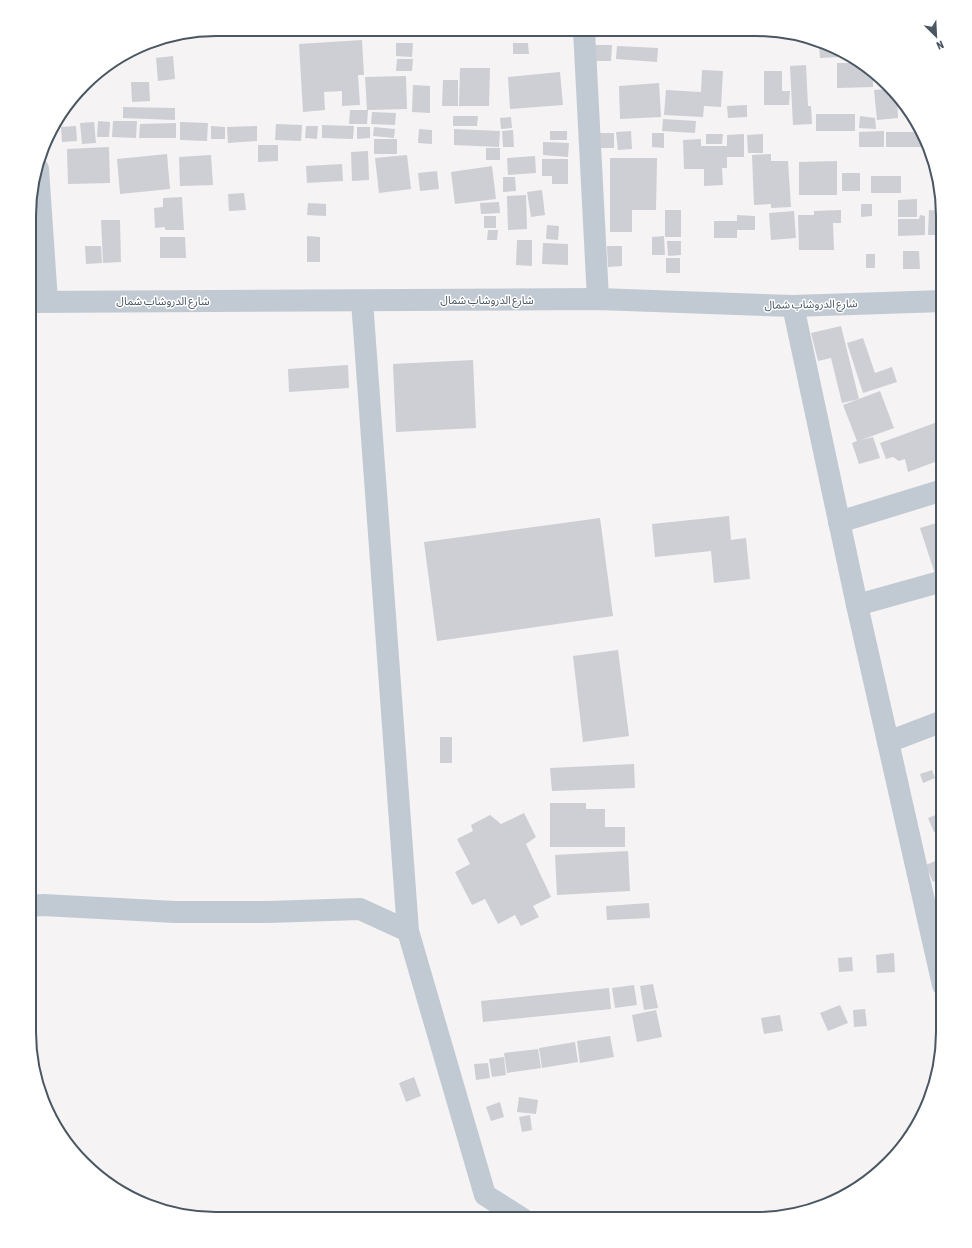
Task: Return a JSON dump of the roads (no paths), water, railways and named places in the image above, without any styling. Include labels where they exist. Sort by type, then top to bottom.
[{"type":"street","points":[[584,36],[598,299]]},
{"type":"street","points":[[38,193],[38,302]]},
{"type":"street","name":"شارع الدروشاب شمال","points":[[38,302],[598,299],[793,306],[936,301]]},
{"type":"street","points":[[362,300],[408,931],[485,1195],[512,1212]]},
{"type":"street","points":[[793,306],[888,742],[934,901],[936,920]]},
{"type":"street","points":[[840,522],[936,492]]},
{"type":"street","points":[[857,605],[936,583]]},
{"type":"street","points":[[888,742],[936,724]]},
{"type":"street","points":[[36,906],[175,912],[360,910],[408,931]]}]
